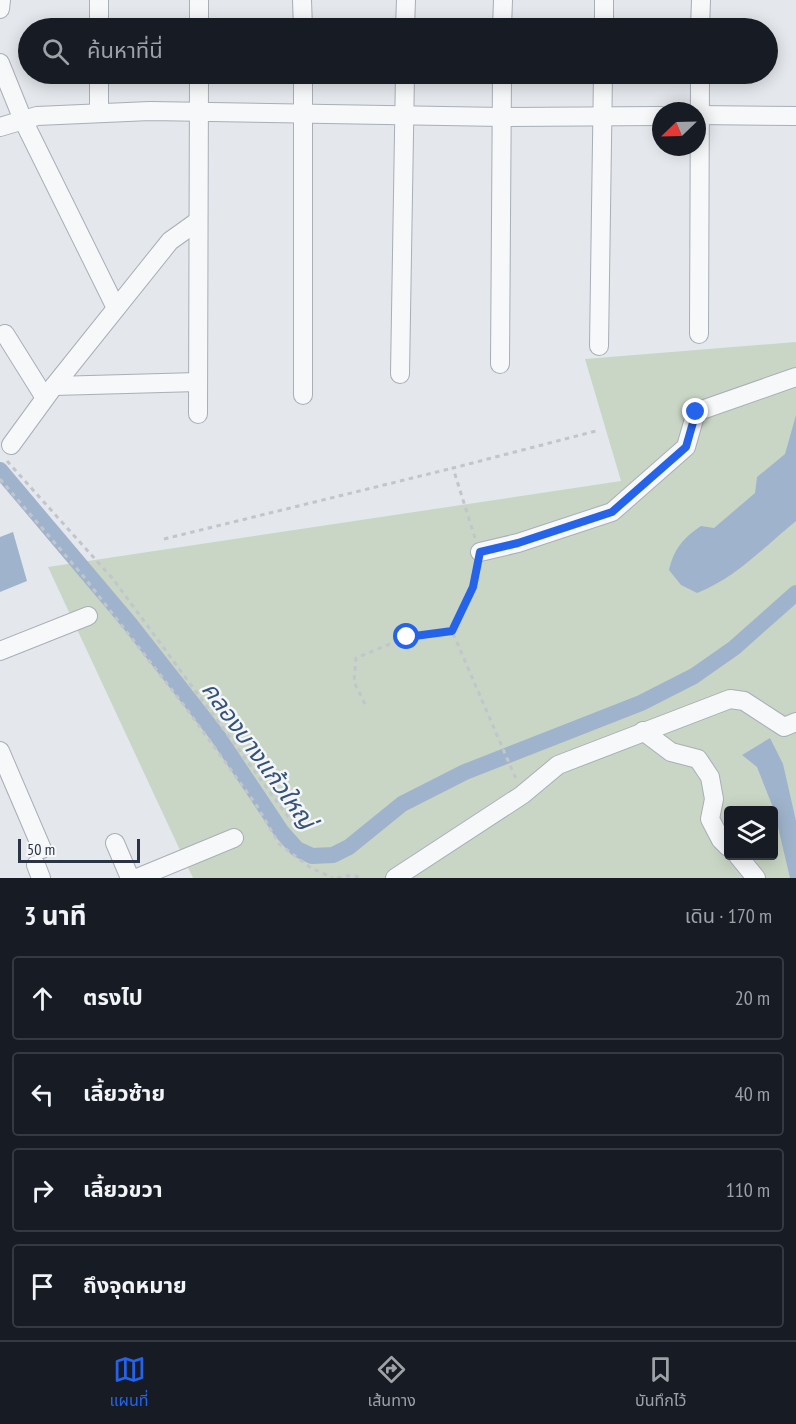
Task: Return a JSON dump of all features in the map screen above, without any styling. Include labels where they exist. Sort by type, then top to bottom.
[{"type":"street","points":[[0,9],[1,0]]},
{"type":"street","points":[[99,0],[99,18]]},
{"type":"street","points":[[199,0],[199,18]]},
{"type":"street","points":[[302,0],[303,18]]},
{"type":"street","points":[[405,18],[406,0]]},
{"type":"street","points":[[502,18],[503,0]]},
{"type":"street","points":[[604,0],[604,18]]},
{"type":"street","points":[[700,18],[701,0]]},
{"type":"street","points":[[0,63],[23,120],[116,309]]},
{"type":"street","points":[[99,84],[99,113]]},
{"type":"street","points":[[198,414],[199,84]]},
{"type":"street","points":[[303,84],[303,395]]},
{"type":"street","points":[[400,374],[405,84]]},
{"type":"street","points":[[501,364],[502,84]]},
{"type":"street","points":[[599,346],[603,84]]},
{"type":"street","points":[[699,102],[700,84]]},
{"type":"street","points":[[0,127],[37,116],[99,113],[199,112],[502,117],[652,116]]},
{"type":"street","points":[[706,116],[796,116]]},
{"type":"street","points":[[698,156],[699,334]]},
{"type":"street","points":[[5,449],[170,241],[198,220]]},
{"type":"street","points":[[2,331],[49,392]]},
{"type":"street","points":[[480,552],[518,543],[612,512],[686,447],[696,412],[796,377]]},
{"type":"street","points":[[49,392],[198,382]]},
{"type":"street","points":[[0,651],[88,616]]},
{"type":"street","points":[[395,878],[522,795],[558,765],[643,731],[730,699],[744,701],[790,725]]},
{"type":"street","points":[[643,731],[671,752],[698,759],[710,777],[714,799],[710,819],[724,843]]},
{"type":"street","points":[[0,751],[40,864]]},
{"type":"street","points":[[137,878],[234,838]]},
{"type":"street","points":[[115,843],[130,878]]},
{"type":"street","points":[[742,860],[756,878]]},
{"type":"path","points":[[164,539],[596,431]]},
{"type":"path","points":[[5,449],[113,579],[294,825]]},
{"type":"path","points":[[453,468],[480,552],[473,587],[452,631],[522,795]]},
{"type":"path","points":[[0,479],[84,577],[186,708],[257,806],[279,844],[311,868],[335,878],[353,875],[360,878]]},
{"type":"path","points":[[365,704],[354,682],[356,658],[407,637],[452,631]]},
{"type":"green space","points":[[796,342],[796,878],[193,878],[48,567],[621,481],[585,359]]},
{"type":"water","points":[[796,415],[796,521],[749,561],[711,587],[697,593],[681,585],[669,570],[680,545],[701,526],[714,528],[755,493],[757,477],[785,454]]},
{"type":"water","points":[[13,532],[27,581],[0,592],[0,537]]},
{"type":"water","points":[[770,738],[783,764],[796,821],[796,878],[790,878],[778,827],[778,806],[772,806],[757,767],[742,755]]},
{"type":"waterway","name":"คลองบางแก้วใหญ่","points":[[0,470],[130,624],[217,735],[281,831],[297,849],[312,856],[333,855],[349,847],[402,804],[465,772],[641,703],[694,676],[734,648],[796,593]]},
{"type":"route","points":[[407,637],[452,631],[473,587],[480,552],[518,543],[612,512],[686,447],[696,412]]}]
